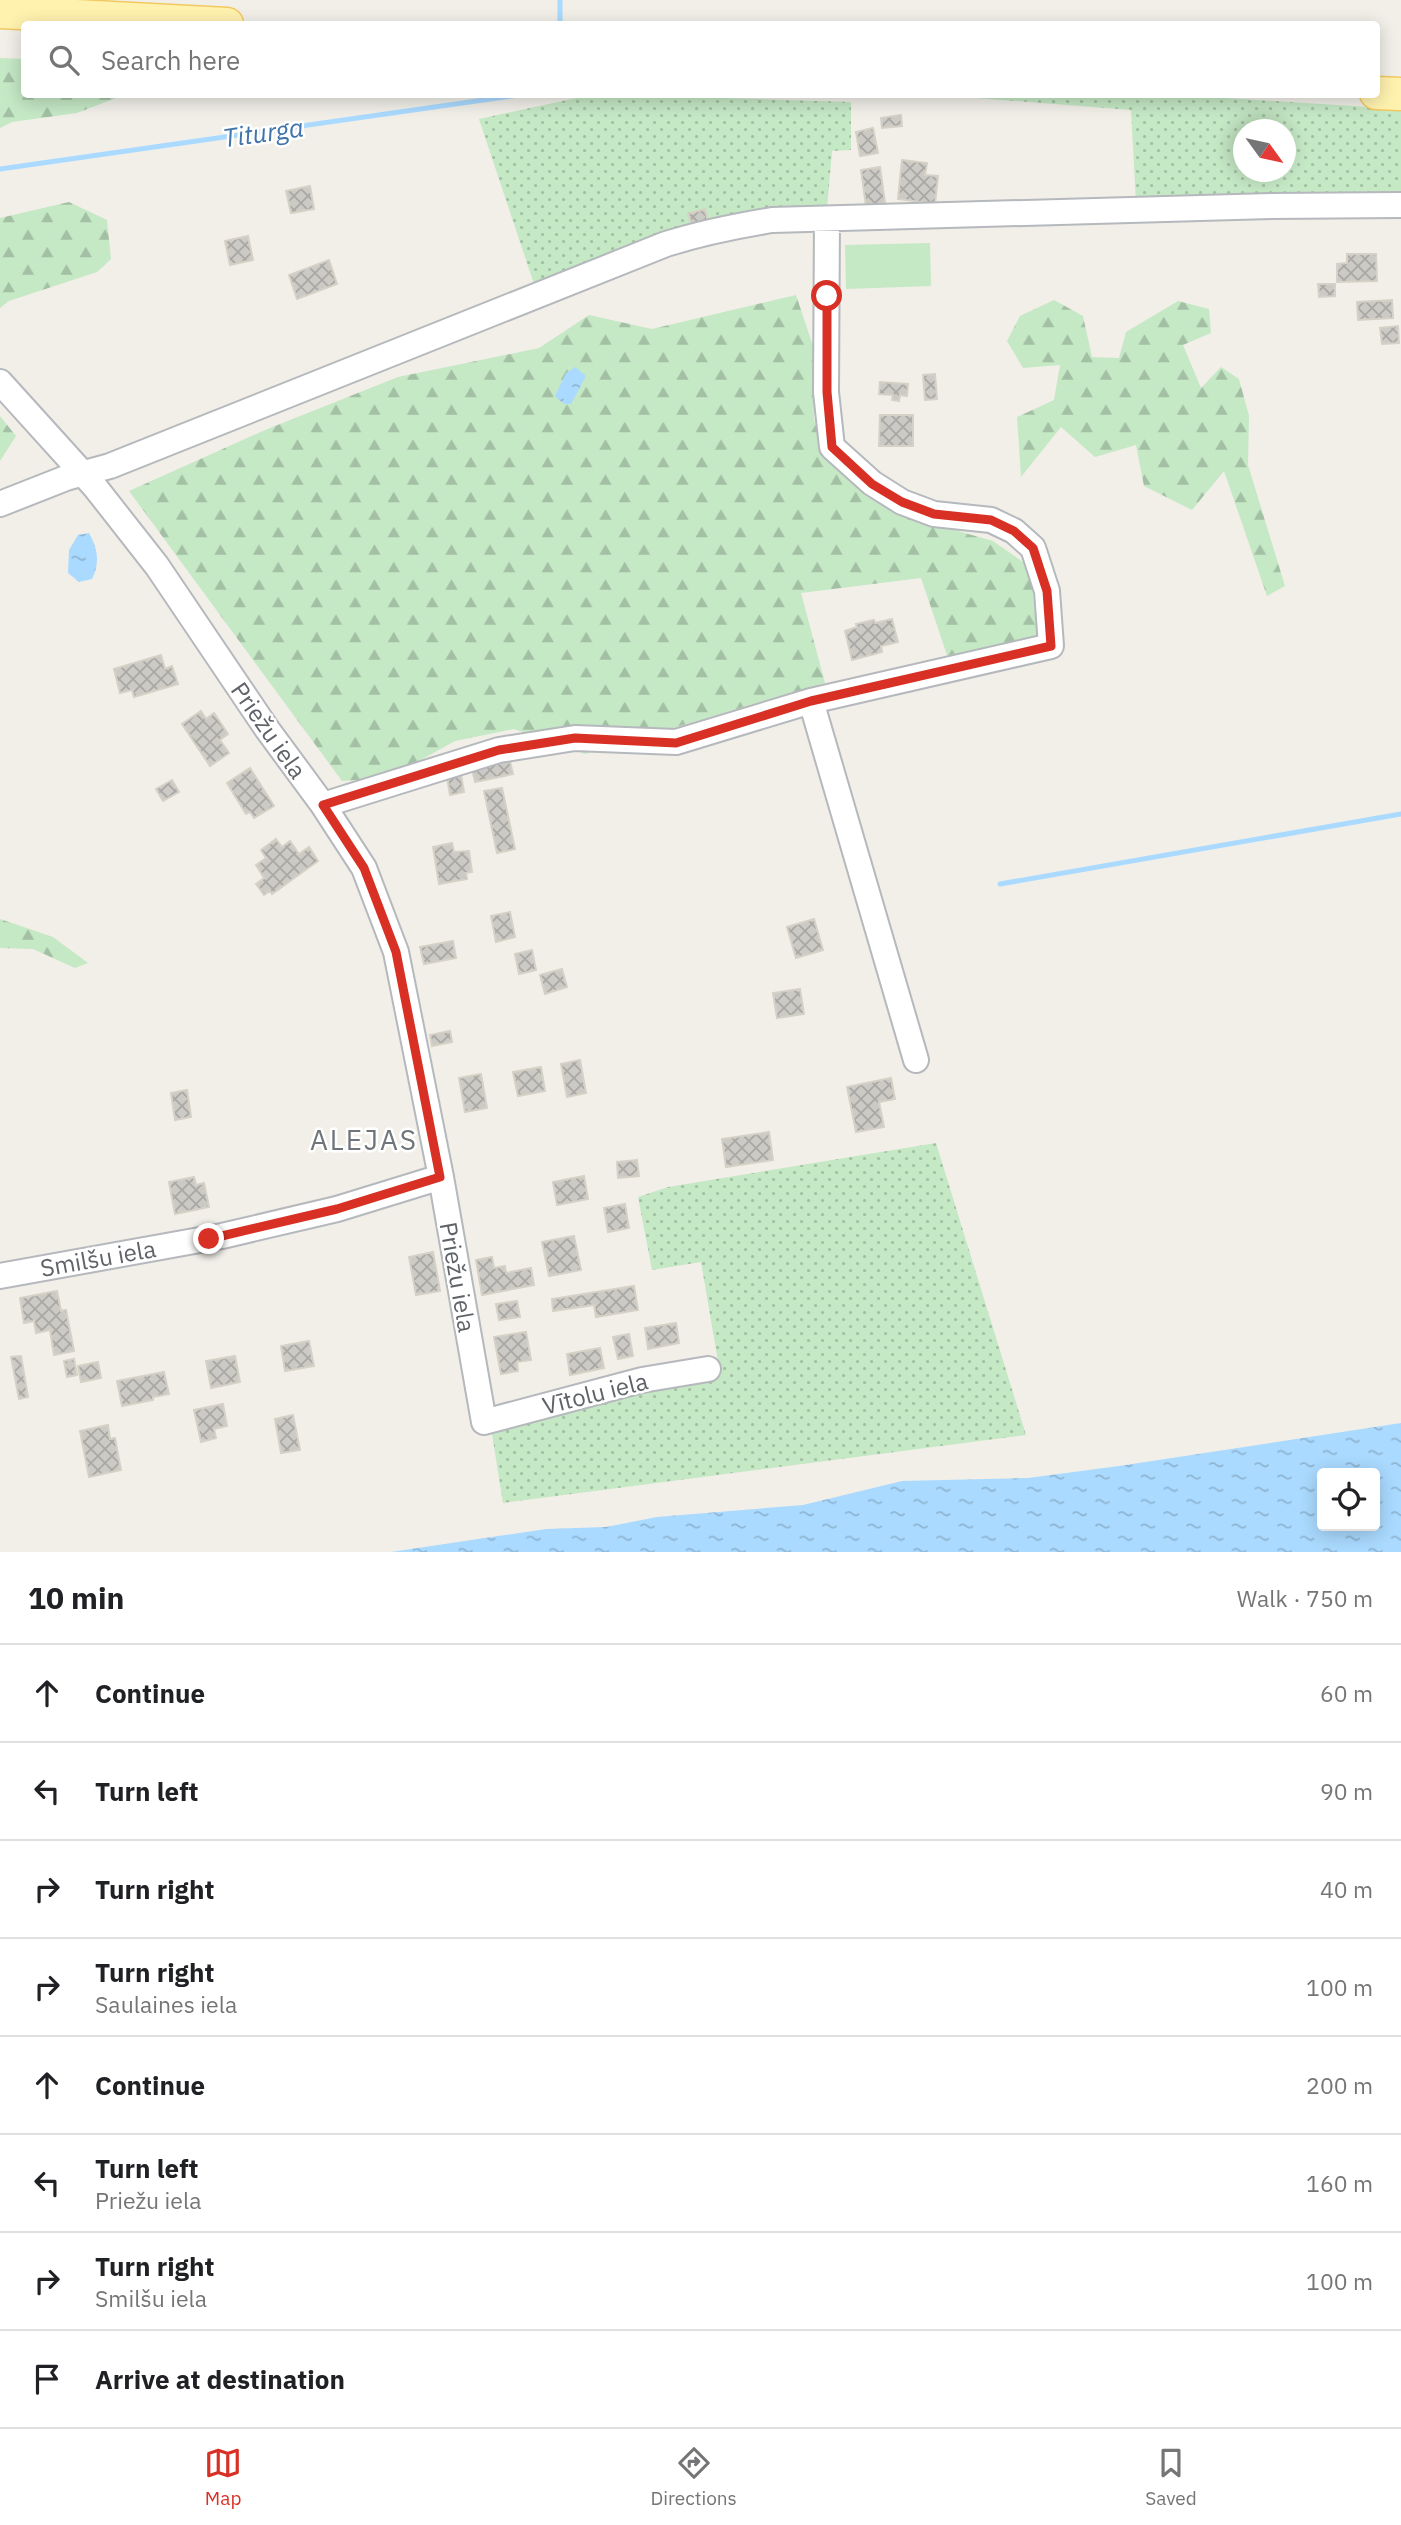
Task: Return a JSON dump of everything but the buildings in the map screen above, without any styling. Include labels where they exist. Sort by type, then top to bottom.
[{"type":"main road","points":[[0,12],[107,9],[204,21]]},
{"type":"main road","points":[[1380,93],[1401,94]]},
{"type":"street","points":[[0,504],[53,482],[136,456],[666,244],[700,233],[772,220],[1271,205],[1401,205]]},
{"type":"street","points":[[323,805],[499,750],[575,738],[676,743],[811,701],[1051,646],[1047,591],[1033,548],[1014,531],[991,520],[934,514],[902,502],[872,484],[832,447],[827,392],[827,219]]},
{"type":"street","name":"Priežu iela","points":[[0,382],[83,474],[157,566],[364,868],[396,952],[484,1422]]},
{"type":"street","points":[[811,701],[916,1060]]},
{"type":"street","name":"Smilšu iela","points":[[0,1276],[222,1236],[337,1209],[440,1177]]},
{"type":"street","name":"Vītolu iela","points":[[484,1422],[642,1380],[708,1369]]},
{"type":"green space","points":[[0,58],[21,59],[21,98],[116,98],[77,113],[12,122],[0,128]]},
{"type":"green space","points":[[576,98],[723,98],[851,102],[851,150],[832,151],[827,209],[535,287],[479,119]]},
{"type":"green space","points":[[976,98],[1225,98],[1401,109],[1401,197],[1136,203],[1131,110]]},
{"type":"green space","points":[[69,202],[107,220],[111,259],[97,272],[9,301],[0,308],[0,218]]},
{"type":"green space","points":[[930,243],[931,286],[846,289],[845,245]]},
{"type":"green space","points":[[796,295],[813,346],[814,419],[824,458],[861,491],[905,516],[993,541],[1030,567],[1038,642],[948,658],[921,578],[801,593],[825,683],[585,754],[514,729],[455,741],[388,778],[342,781],[129,491],[265,430],[398,377],[539,348],[589,315],[652,329]]},
{"type":"green space","points":[[1054,300],[1083,316],[1092,357],[1119,358],[1126,332],[1178,301],[1209,309],[1211,333],[1183,345],[1201,388],[1221,367],[1239,379],[1249,416],[1248,465],[1285,586],[1267,596],[1224,471],[1192,510],[1144,486],[1136,445],[1095,457],[1061,427],[1021,477],[1017,417],[1054,400],[1060,365],[1023,368],[1007,341],[1020,316]]},
{"type":"green space","points":[[0,416],[16,436],[0,461]]},
{"type":"green space","points":[[0,919],[53,937],[88,963],[75,968],[33,949],[0,948]]},
{"type":"green space","points":[[936,1143],[1026,1435],[503,1503],[491,1428],[631,1391],[720,1373],[701,1262],[652,1270],[638,1197],[668,1187]]},
{"type":"water","points":[[575,367],[586,376],[571,404],[564,404],[555,396],[566,373]]},
{"type":"water","points":[[89,533],[96,550],[96,567],[92,579],[79,582],[68,573],[69,550],[78,535]]},
{"type":"water","points":[[1401,1423],[1401,1552],[391,1552],[546,1529],[606,1527],[657,1517],[803,1505],[902,1481],[1028,1478]]},
{"type":"waterway","name":"Titurga","points":[[560,0],[560,20]]},
{"type":"waterway","name":"Titurga","points":[[0,169],[498,98]]},
{"type":"waterway","points":[[1000,884],[1401,814]]},
{"type":"district","name":"ALEJAS","points":[[364,1139]]},
{"type":"route","points":[[209,1239],[337,1209],[440,1177],[396,952],[364,868],[323,805],[499,750],[575,738],[676,743],[811,701],[1051,646],[1047,591],[1033,548],[1014,531],[991,520],[934,514],[902,502],[872,484],[832,447],[827,392],[827,296]]}]
